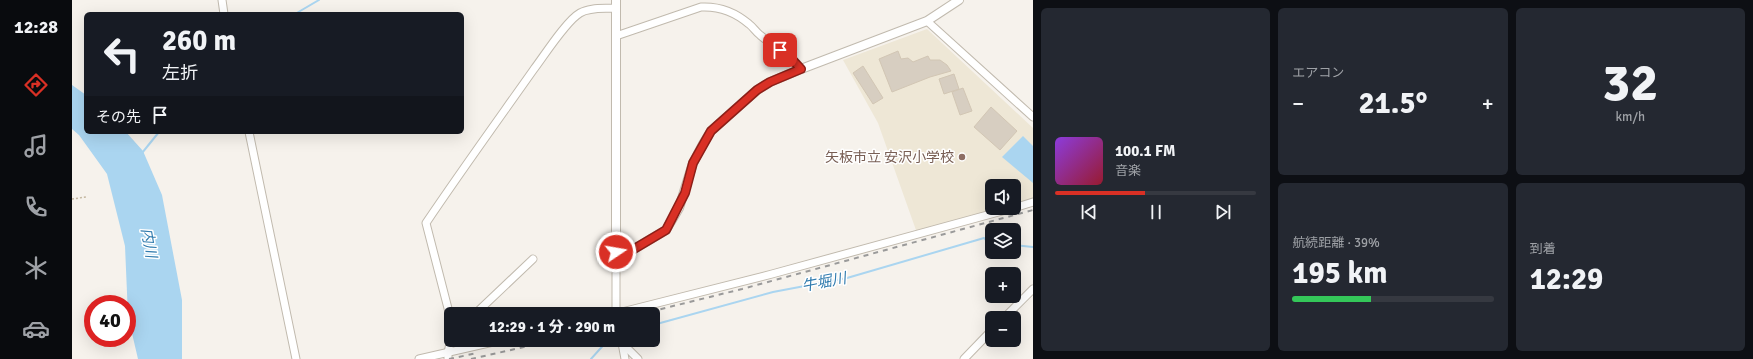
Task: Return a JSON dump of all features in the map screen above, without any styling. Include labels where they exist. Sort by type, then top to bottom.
[{"type":"street","points":[[222,0],[224,12]]},
{"type":"street","points":[[616,252],[634,249],[666,230],[685,193],[693,163],[711,131],[757,90],[770,82],[801,69],[927,21],[959,0]]},
{"type":"street","points":[[448,307],[426,223],[536,68],[574,19],[580,13],[590,9],[616,4],[615,307]]},
{"type":"street","points":[[616,36],[701,7],[710,6],[736,14],[751,25],[759,34],[791,58],[801,69]]},
{"type":"street","points":[[927,21],[1033,117]]},
{"type":"street","points":[[249,134],[296,359]]},
{"type":"street","points":[[1021,206],[1033,202]]},
{"type":"street","points":[[642,307],[787,270],[988,215]]},
{"type":"street","points":[[482,307],[533,259]]},
{"type":"street","points":[[1011,311],[1033,289]]},
{"type":"street","points":[[1024,298],[1033,297]]},
{"type":"street","points":[[964,359],[985,337]]},
{"type":"street","points":[[419,359],[448,356],[478,347]]},
{"type":"street","points":[[623,347],[625,359]]},
{"type":"street","points":[[627,347],[638,359]]},
{"type":"path","points":[[72,199],[86,197]]},
{"type":"shaded area","name":"矢板市立 安沢小学校","points":[[927,29],[1033,128],[1033,199],[1021,203],[1021,179],[985,179],[985,213],[917,233],[878,123],[843,60]]},
{"type":"water","name":"内川","points":[[72,85],[84,94],[84,134],[128,134],[143,151],[162,195],[182,300],[182,359],[138,359],[135,347],[136,295],[127,295],[125,246],[107,174],[79,135],[72,129]]},
{"type":"water","points":[[1023,136],[1033,146],[1033,183],[1002,157]]},
{"type":"building","points":[[898,51],[901,59],[908,58],[913,62],[928,56],[930,60],[940,60],[947,65],[951,71],[930,77],[892,92],[879,59]]},
{"type":"building","points":[[863,66],[883,98],[873,104],[853,73]]},
{"type":"building","points":[[954,74],[959,89],[944,94],[939,79]]},
{"type":"building","points":[[963,88],[972,111],[960,115],[952,92]]},
{"type":"building","points":[[991,107],[1017,131],[1000,150],[974,127]]},
{"type":"waterway","points":[[298,12],[319,0]]},
{"type":"waterway","points":[[142,153],[157,134]]},
{"type":"waterway","name":"牛堀川","points":[[660,323],[773,292],[847,278],[984,238],[985,239]]},
{"type":"waterway","name":"牛堀川","points":[[1021,246],[1033,247]]},
{"type":"waterway","name":"牛堀川","points":[[591,359],[602,347]]},
{"type":"railway","points":[[660,309],[742,289],[1033,210]]},
{"type":"railway","points":[[471,359],[524,347]]},
{"type":"railway","points":[[449,359],[477,353]]},
{"type":"place","name":"矢板市立 安沢小学校","points":[[962,157]]},
{"type":"route","points":[[616,252],[634,249],[666,230],[679,208],[685,193],[693,163],[711,131],[745,99],[757,90],[770,82],[801,69],[791,58],[780,50]]}]
